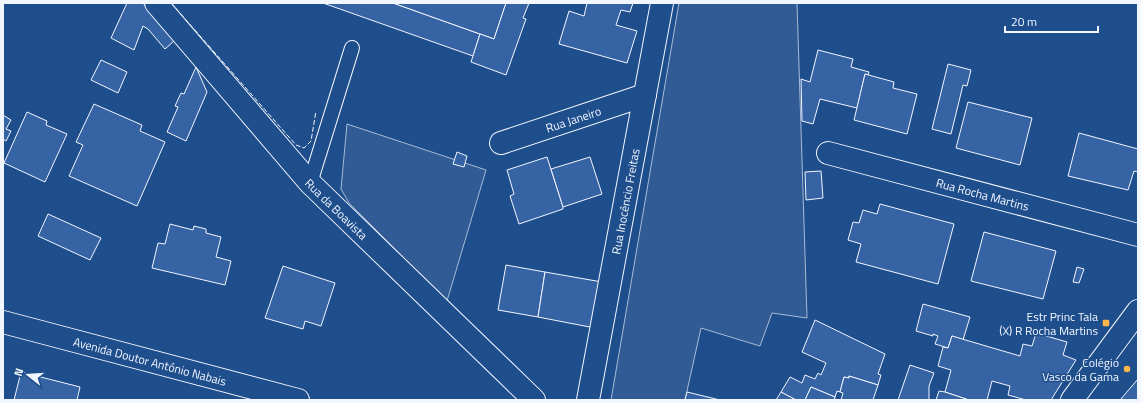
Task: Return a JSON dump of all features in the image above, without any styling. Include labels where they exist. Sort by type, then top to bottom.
[{"type":"street","name":"Rua da Boavista","points":[[156,3],[310,183],[534,400]]},
{"type":"street","name":"Rua Inocêncio Freitas","points":[[588,400],[662,3]]},
{"type":"street","name":"Rua Janeiro","points":[[500,143],[645,95]]},
{"type":"street","name":"Rua Rocha Martins","points":[[828,153],[1138,234]]},
{"type":"street","points":[[1072,400],[1138,311]]},
{"type":"street","name":"Avenida Doutor António Nabais","points":[[3,322],[298,400]]},
{"type":"lane","points":[[310,183],[352,48]]},
{"type":"shaded area","points":[[679,3],[797,3],[807,318],[772,313],[760,346],[701,328],[685,400],[611,400]]},
{"type":"shaded area","points":[[347,124],[486,170],[447,301],[349,203],[341,189]]},
{"type":"building","points":[[127,3],[143,3],[174,41],[165,49],[148,29],[143,26],[134,50],[111,38]]},
{"type":"building","points":[[323,3],[393,3],[480,34],[473,56]]},
{"type":"building","points":[[393,3],[506,3],[494,39]]},
{"type":"building","points":[[506,3],[529,3],[523,18],[526,19],[506,75],[471,62],[480,34],[494,39]]},
{"type":"building","points":[[587,3],[633,3],[630,12],[621,10],[616,25],[637,31],[627,63],[559,44],[569,11],[584,16]]},
{"type":"building","points":[[818,50],[853,59],[851,67],[869,72],[868,75],[865,74],[857,108],[820,99],[813,124],[802,121],[801,79],[810,82]]},
{"type":"building","points":[[101,60],[127,72],[118,93],[91,80]]},
{"type":"building","points":[[948,64],[971,70],[967,86],[963,85],[951,134],[932,129]]},
{"type":"building","points":[[196,67],[207,92],[186,141],[167,132],[178,107],[175,106],[181,93],[184,94]]},
{"type":"building","points":[[865,74],[894,82],[893,88],[917,94],[907,134],[854,120]]},
{"type":"building","points":[[968,102],[1032,118],[1020,165],[956,148]]},
{"type":"building","points":[[94,104],[142,125],[140,131],[165,142],[137,206],[69,176],[83,145],[76,142]]},
{"type":"building","points":[[27,112],[47,121],[46,125],[67,134],[45,182],[4,163]]},
{"type":"building","points":[[3,115],[11,120],[6,129],[11,131],[6,141],[3,139]]},
{"type":"building","points":[[1079,133],[1138,149],[1138,172],[1134,171],[1128,190],[1068,176]]},
{"type":"building","points":[[457,152],[467,156],[464,167],[453,164]]},
{"type":"building","points":[[547,157],[563,209],[519,224],[510,196],[514,194],[507,170]]},
{"type":"building","points":[[590,157],[602,194],[563,207],[551,169]]},
{"type":"building","points":[[821,171],[823,198],[806,200],[805,172]]},
{"type":"building","points":[[880,204],[954,224],[938,284],[856,262],[861,244],[848,240],[853,222],[859,223],[863,210],[877,214]]},
{"type":"building","points":[[48,214],[101,238],[90,260],[38,236]]},
{"type":"building","points":[[170,224],[193,230],[194,226],[206,229],[206,233],[221,237],[216,257],[231,261],[225,285],[152,268],[158,243],[165,244]]},
{"type":"building","points":[[984,232],[1056,251],[1043,299],[971,281]]},
{"type":"building","points":[[506,265],[545,272],[538,317],[498,310]]},
{"type":"building","points":[[283,266],[335,283],[321,326],[305,321],[303,329],[265,318]]},
{"type":"building","points":[[1077,267],[1084,269],[1079,283],[1073,282]]},
{"type":"building","points":[[545,272],[602,282],[595,328],[538,317]]},
{"type":"building","points":[[923,304],[970,317],[963,340],[952,336],[948,348],[935,344],[938,336],[916,331]]},
{"type":"building","points":[[815,320],[885,354],[878,374],[881,375],[878,385],[849,376],[849,378],[844,377],[840,392],[837,391],[835,397],[811,387],[805,400],[796,400],[781,392],[790,377],[802,383],[805,375],[815,379],[818,373],[821,375],[826,363],[802,352]]},
{"type":"building","points":[[1036,333],[1067,342],[1063,355],[1076,360],[1051,400],[1026,400],[1008,395],[1010,386],[992,381],[987,400],[969,400],[945,392],[951,370],[938,366],[943,347],[948,348],[952,336],[1020,356],[1023,344],[1032,346]]},
{"type":"building","points":[[910,365],[934,373],[929,386],[929,400],[898,400]]},
{"type":"building","points":[[21,372],[80,387],[77,400],[14,400]]},
{"type":"building","points":[[849,376],[878,385],[873,400],[841,400],[843,393],[840,392],[844,377],[849,378]]},
{"type":"building","points":[[1138,379],[1138,400],[1120,400]]},
{"type":"building","points":[[811,387],[835,398],[833,400],[805,400]]},
{"type":"building","points":[[939,391],[945,392],[969,400],[936,400]]},
{"type":"building","points":[[687,392],[720,400],[685,400]]},
{"type":"building","points":[[781,392],[796,400],[776,400]]},
{"type":"fence","points":[[171,3],[296,145],[304,148],[311,141],[316,111]]},
{"type":"place","name":"Estr Princ Tala (X) R Rocha Martins","points":[[1106,323]]},
{"type":"place","name":"Colégio Vasco da Gama","points":[[1127,369]]}]
